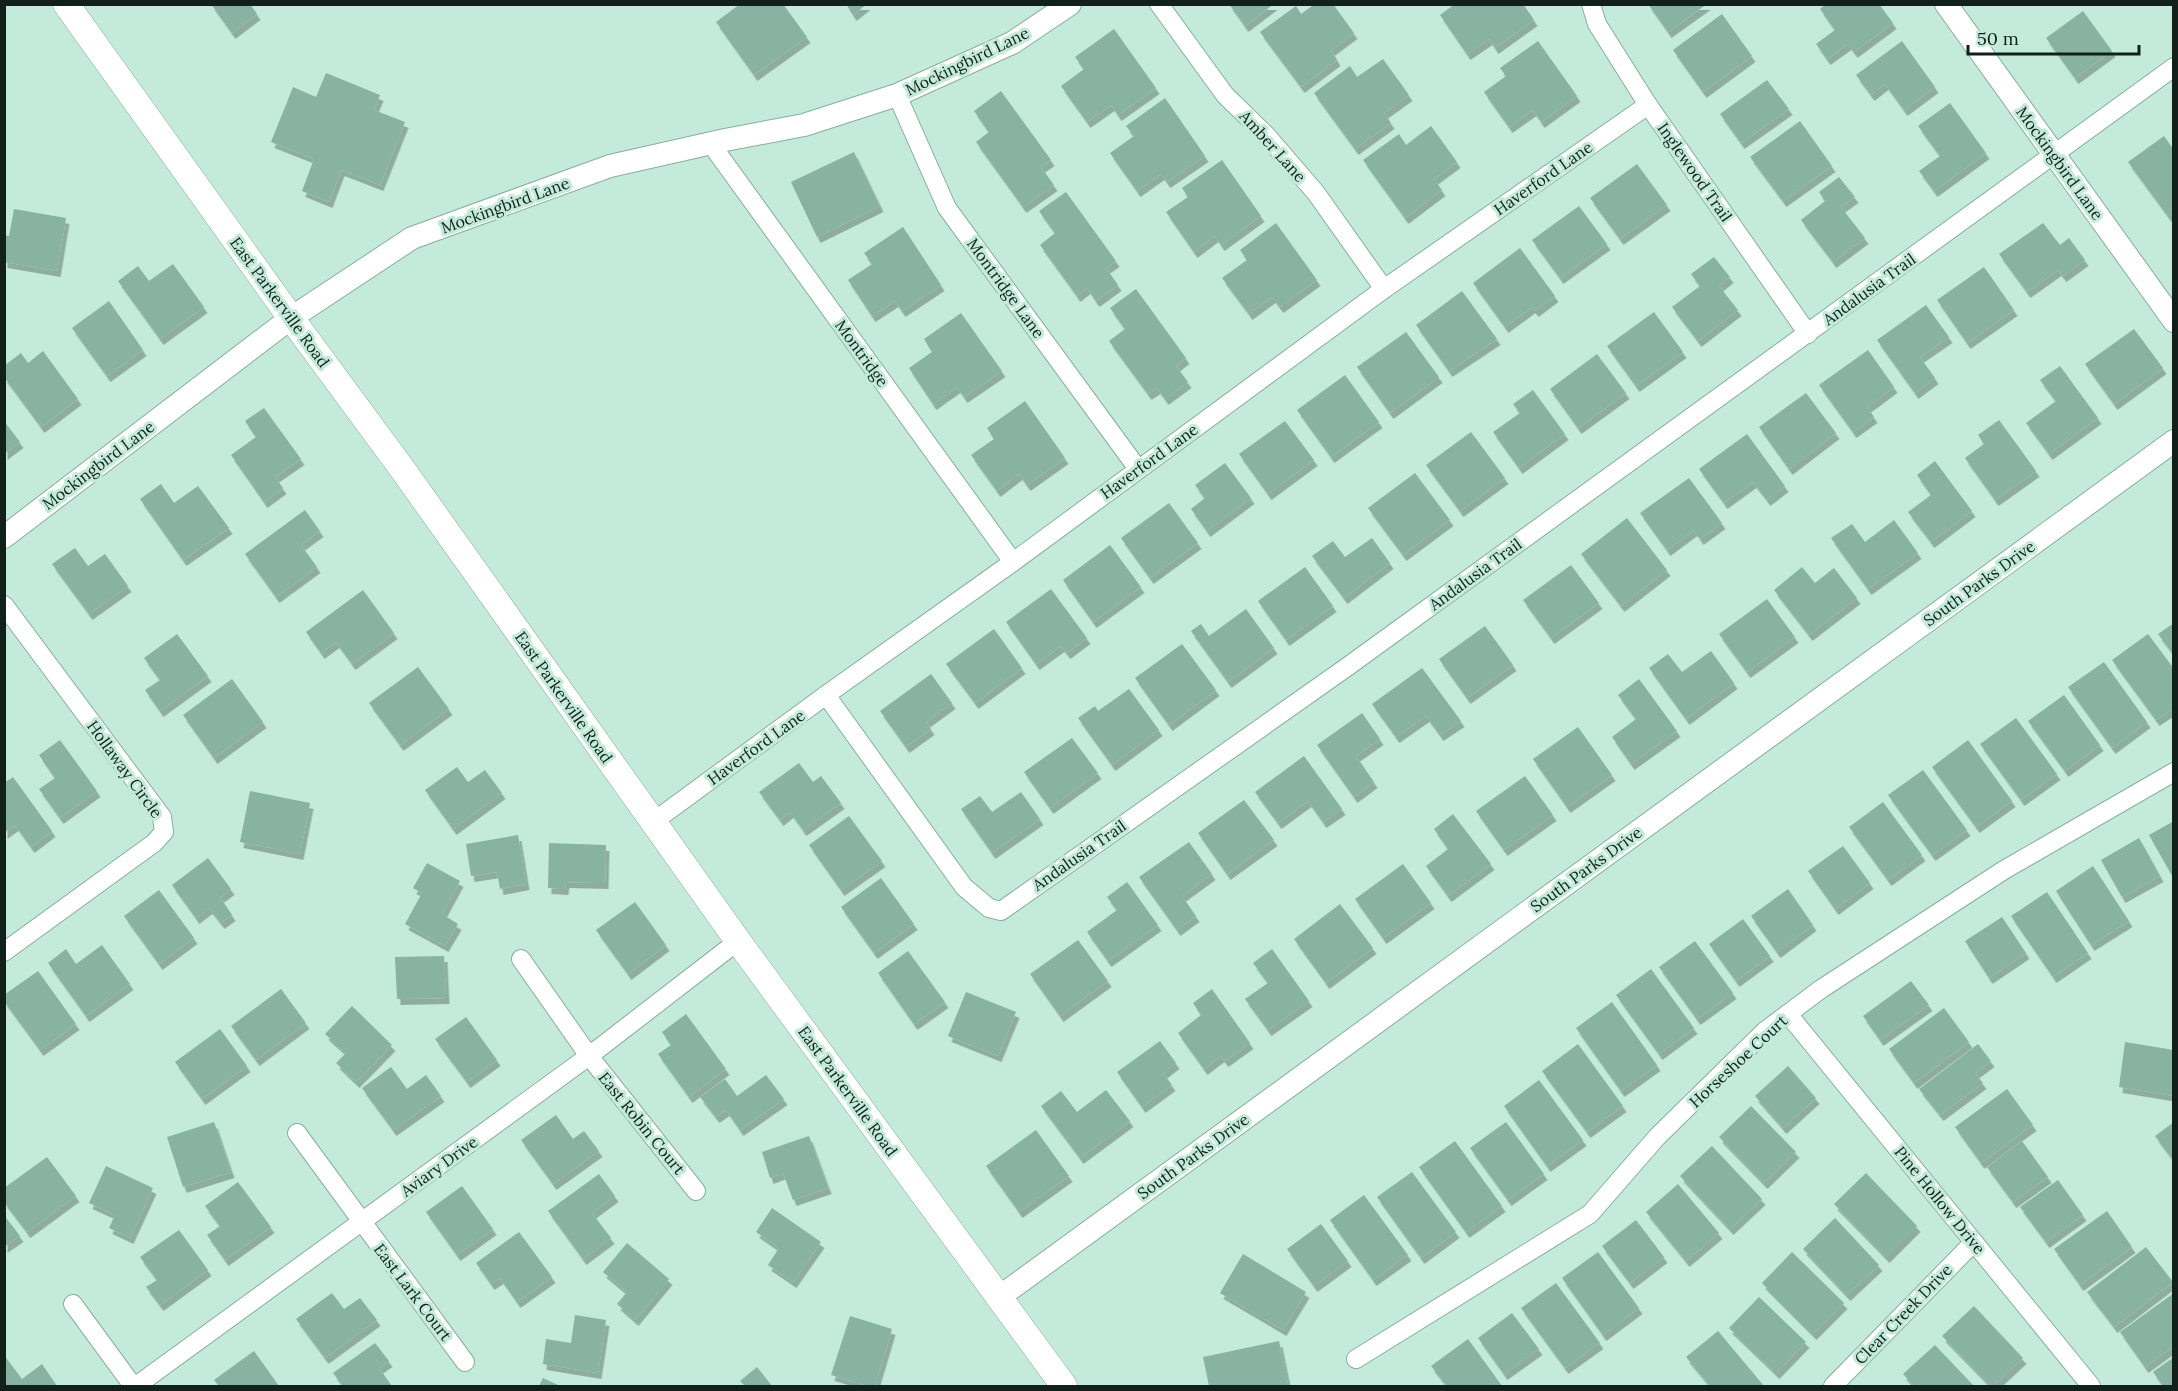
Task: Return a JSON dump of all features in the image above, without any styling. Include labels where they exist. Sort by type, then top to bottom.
[{"type":"main road","name":"East Parkerville Road","points":[[66,4],[403,470],[738,941],[1064,1386]]},
{"type":"street","name":"Mockingbird Lane","points":[[4,537],[291,318],[412,238],[610,166],[804,125],[897,95],[1012,43],[1070,4]]},
{"type":"street","name":"Amber Lane","points":[[1159,4],[1225,94],[1266,135],[1316,193],[1384,289]]},
{"type":"street","name":"Inglewood Trail","points":[[1591,4],[1597,24],[1648,105],[1808,334]]},
{"type":"street","name":"Mockingbird Lane","points":[[1946,4],[2174,321]]},
{"type":"street","name":"Andalusia Trail","points":[[826,695],[964,887],[989,908],[1001,910],[1356,660],[2174,67]]},
{"type":"street","name":"Montridge Lane","points":[[897,95],[947,208],[1138,469]]},
{"type":"street","name":"Haverford Lane","points":[[653,822],[1013,562],[1384,289],[1648,105]]},
{"type":"street","name":"Montridge","points":[[711,144],[1013,562]]},
{"type":"street","name":"South Parks Drive","points":[[998,1298],[2174,441]]},
{"type":"street","name":"Hollaway Circle","points":[[4,605],[162,817],[164,832],[154,843],[4,952]]},
{"type":"street","name":"Horseshoe Court","points":[[1356,1359],[1590,1214],[1657,1137],[1765,1031],[1821,989],[2004,870],[2174,772]]},
{"type":"street","name":"Aviary Drive","points":[[135,1386],[589,1056],[738,941]]},
{"type":"street","name":"East Robin Court","points":[[521,959],[589,1056],[696,1191]]},
{"type":"street","name":"Pine Hollow Drive","points":[[1788,1014],[2091,1386]]},
{"type":"street","name":"East Lark Court","points":[[297,1133],[465,1362]]},
{"type":"street","name":"Clear Creek Drive","points":[[1833,1386],[1974,1242]]},
{"type":"street","points":[[73,1304],[135,1386]]},
{"type":"building","points":[[211,4],[250,4],[257,14],[232,33]]},
{"type":"building","points":[[740,4],[783,4],[807,37],[754,75],[716,22]]},
{"type":"building","points":[[846,4],[867,4],[853,15]]},
{"type":"building","points":[[1229,4],[1274,4],[1245,26]]},
{"type":"building","points":[[1315,4],[1333,4],[1354,33],[1331,50],[1337,60],[1301,87],[1260,32],[1296,6],[1301,14]]},
{"type":"building","points":[[1455,4],[1523,4],[1534,20],[1495,48],[1489,39],[1467,54],[1440,15]]},
{"type":"building","points":[[1648,4],[1707,4],[1668,32]]},
{"type":"building","points":[[1826,4],[1879,4],[1893,23],[1854,52],[1848,44],[1827,59],[1816,44],[1835,30],[1820,9]]},
{"type":"building","points":[[2083,11],[2112,51],[2075,78],[2046,38]]},
{"type":"building","points":[[1722,14],[1752,56],[1703,92],[1673,50]]},
{"type":"building","points":[[1114,29],[1156,88],[1118,115],[1111,105],[1087,122],[1061,86],[1084,69],[1075,57]]},
{"type":"building","points":[[1538,41],[1577,96],[1541,122],[1533,110],[1509,127],[1484,92],[1506,76],[1500,68]]},
{"type":"building","points":[[1902,41],[1935,87],[1904,110],[1885,84],[1871,95],[1856,75]]},
{"type":"building","points":[[1383,59],[1409,95],[1384,113],[1391,123],[1355,149],[1314,93],[1350,66],[1357,77]]},
{"type":"building","points":[[326,73],[380,95],[374,110],[405,122],[380,185],[341,170],[329,202],[302,191],[314,159],[271,142],[293,87],[316,97]]},
{"type":"building","points":[[1767,80],[1789,109],[1741,143],[1720,114]]},
{"type":"building","points":[[1001,91],[1051,160],[1041,167],[1054,185],[1023,207],[976,142],[989,132],[974,111]]},
{"type":"building","points":[[1165,98],[1205,156],[1167,182],[1161,174],[1137,191],[1110,153],[1134,136],[1126,126]]},
{"type":"building","points":[[1950,103],[1986,153],[1934,191],[1919,171],[1940,156],[1918,126]]},
{"type":"building","points":[[1800,121],[1832,166],[1783,201],[1750,157]]},
{"type":"building","points":[[1431,126],[1457,162],[1434,179],[1442,190],[1405,218],[1363,160],[1399,134],[1406,145]]},
{"type":"building","points":[[2164,136],[2174,150],[2174,212],[2168,216],[2128,162]]},
{"type":"building","points":[[854,152],[880,206],[817,237],[791,182]]},
{"type":"building","points":[[1222,160],[1261,216],[1221,245],[1215,236],[1194,252],[1166,212],[1188,197],[1182,188]]},
{"type":"building","points":[[1637,164],[1667,205],[1620,239],[1590,198]]},
{"type":"building","points":[[1839,177],[1855,197],[1841,207],[1865,238],[1833,262],[1801,220],[1825,201],[1819,192]]},
{"type":"building","points":[[1066,192],[1116,261],[1106,268],[1118,285],[1096,301],[1087,288],[1077,296],[1040,245],[1055,233],[1039,211]]},
{"type":"building","points":[[1579,206],[1607,244],[1560,278],[1532,240]]},
{"type":"building","points":[[14,209],[66,218],[57,271],[4,262],[4,235],[9,236]]},
{"type":"building","points":[[1276,223],[1317,280],[1280,307],[1272,297],[1249,314],[1222,278],[1247,260],[1240,250]]},
{"type":"building","points":[[2043,223],[2060,245],[2069,238],[2085,260],[2063,276],[2058,270],[2027,292],[1999,254]]},
{"type":"building","points":[[903,227],[941,285],[902,311],[895,301],[872,316],[848,280],[872,264],[864,253]]},
{"type":"building","points":[[1520,248],[1555,296],[1535,311],[1532,307],[1505,327],[1473,283]]},
{"type":"building","points":[[1714,257],[1730,277],[1719,286],[1738,310],[1698,341],[1672,307],[1700,286],[1691,274]]},
{"type":"building","points":[[173,264],[204,307],[160,339],[118,281],[138,266],[149,281]]},
{"type":"building","points":[[1984,267],[2014,310],[1967,343],[1937,300]]},
{"type":"building","points":[[1136,289],[1186,358],[1176,366],[1188,382],[1165,399],[1157,388],[1148,394],[1109,341],[1125,329],[1110,308]]},
{"type":"building","points":[[1462,291],[1497,339],[1449,371],[1416,325]]},
{"type":"building","points":[[109,301],[143,350],[107,376],[72,328]]},
{"type":"building","points":[[1926,305],[1949,337],[1920,357],[1935,378],[1915,393],[1877,340]]},
{"type":"building","points":[[1654,312],[1683,352],[1636,386],[1607,346]]},
{"type":"building","points":[[961,313],[1002,371],[964,397],[957,387],[933,404],[909,368],[932,352],[924,339]]},
{"type":"building","points":[[2134,329],[2163,368],[2114,404],[2085,364]]},
{"type":"building","points":[[1406,332],[1439,377],[1390,413],[1357,367]]},
{"type":"building","points":[[1868,350],[1894,387],[1867,407],[1874,417],[1853,432],[1819,385]]},
{"type":"building","points":[[43,351],[78,399],[41,427],[4,377],[4,366],[21,353],[28,363]]},
{"type":"building","points":[[1597,354],[1626,393],[1578,428],[1550,389]]},
{"type":"building","points":[[2060,366],[2098,418],[2049,454],[2026,423],[2056,401],[2040,380]]},
{"type":"building","points":[[1345,375],[1379,422],[1331,457],[1297,410]]},
{"type":"building","points":[[1533,390],[1565,434],[1519,468],[1493,432],[1520,413],[1513,404]]},
{"type":"building","points":[[1806,393],[1836,433],[1789,469],[1759,427]]},
{"type":"building","points":[[1025,401],[1065,458],[1027,485],[1019,474],[997,491],[971,455],[994,439],[987,428]]},
{"type":"building","points":[[264,408],[301,459],[275,477],[283,488],[264,502],[231,455],[256,437],[245,421]]},
{"type":"building","points":[[1999,420],[2036,471],[1995,500],[1965,458],[1984,444],[1978,435]]},
{"type":"building","points":[[4,421],[20,442],[4,454]]},
{"type":"building","points":[[1285,421],[1314,460],[1268,494],[1239,454]]},
{"type":"building","points":[[1471,432],[1505,478],[1460,511],[1426,465]]},
{"type":"building","points":[[1747,434],[1785,486],[1767,500],[1753,482],[1724,503],[1699,469]]},
{"type":"building","points":[[1935,461],[1972,511],[1931,542],[1908,512],[1931,495],[1917,475]]},
{"type":"building","points":[[1225,463],[1251,498],[1207,531],[1191,509],[1205,498],[1195,485]]},
{"type":"building","points":[[1415,473],[1450,520],[1403,555],[1368,508]]},
{"type":"building","points":[[1689,478],[1722,523],[1700,539],[1694,530],[1667,550],[1640,513]]},
{"type":"building","points":[[161,484],[174,503],[198,486],[229,528],[183,560],[140,499]]},
{"type":"building","points":[[1169,503],[1198,543],[1150,578],[1121,538]]},
{"type":"building","points":[[305,510],[320,531],[301,545],[317,567],[276,597],[245,554]]},
{"type":"building","points":[[1627,518],[1667,570],[1621,606],[1581,554]]},
{"type":"building","points":[[1894,520],[1918,553],[1868,589],[1831,538],[1852,524],[1865,542]]},
{"type":"building","points":[[1372,538],[1390,563],[1344,598],[1312,556],[1333,541],[1345,557]]},
{"type":"building","points":[[1110,545],[1141,587],[1093,622],[1063,580]]},
{"type":"building","points":[[75,548],[88,566],[105,554],[128,586],[89,614],[52,564]]},
{"type":"building","points":[[1571,565],[1599,603],[1551,638],[1523,600]]},
{"type":"building","points":[[1305,567],[1333,606],[1286,640],[1258,601]]},
{"type":"building","points":[[1802,567],[1815,583],[1834,568],[1857,598],[1809,635],[1774,590]]},
{"type":"building","points":[[1051,589],[1087,638],[1067,653],[1061,646],[1036,664],[1006,622]]},
{"type":"building","points":[[363,590],[394,633],[352,664],[336,642],[321,653],[306,632]]},
{"type":"building","points":[[1767,599],[1795,637],[1747,672],[1719,634]]},
{"type":"building","points":[[1246,609],[1274,648],[1228,682],[1191,631],[1201,624],[1209,636]]},
{"type":"building","points":[[2174,623],[2174,655],[2158,634]]},
{"type":"building","points":[[1485,626],[1513,665],[1467,698],[1439,659]]},
{"type":"building","points":[[994,629],[1022,668],[975,703],[946,664]]},
{"type":"building","points":[[177,634],[208,676],[160,711],[145,690],[160,680],[144,658]]},
{"type":"building","points":[[2148,634],[2174,669],[2174,708],[2156,720],[2112,660]]},
{"type":"building","points":[[1182,644],[1216,690],[1169,725],[1135,678]]},
{"type":"building","points":[[1711,651],[1734,683],[1686,719],[1649,668],[1668,654],[1682,672]]},
{"type":"building","points":[[2104,662],[2147,722],[2112,748],[2068,687]]},
{"type":"building","points":[[418,667],[449,709],[400,745],[369,703]]},
{"type":"building","points":[[1422,668],[1461,721],[1440,735],[1426,716],[1396,737],[1372,704]]},
{"type":"building","points":[[931,674],[952,703],[926,722],[931,729],[906,747],[880,711]]},
{"type":"building","points":[[232,679],[263,722],[214,758],[183,715]]},
{"type":"building","points":[[1639,679],[1677,731],[1631,764],[1612,737],[1636,719],[1618,695]]},
{"type":"building","points":[[1129,689],[1159,730],[1112,765],[1078,718],[1095,706],[1098,711]]},
{"type":"building","points":[[2064,695],[2100,745],[2065,771],[2028,721]]},
{"type":"building","points":[[1362,713],[1380,739],[1356,756],[1374,782],[1354,797],[1317,745]]},
{"type":"building","points":[[2016,718],[2057,774],[2021,800],[1980,744]]},
{"type":"building","points":[[1578,727],[1612,775],[1567,807],[1533,759]]},
{"type":"building","points":[[1072,738],[1098,773],[1050,808],[1024,772]]},
{"type":"building","points":[[60,740],[97,791],[60,818],[39,789],[55,778],[39,755]]},
{"type":"building","points":[[1968,740],[2012,801],[1976,827],[1932,767]]},
{"type":"building","points":[[1304,756],[1342,809],[1323,822],[1308,801],[1278,823],[1255,792]]},
{"type":"building","points":[[799,763],[813,782],[821,776],[841,803],[803,830],[790,812],[780,820],[759,792]]},
{"type":"building","points":[[457,767],[468,782],[485,770],[502,793],[453,829],[425,790]]},
{"type":"building","points":[[1923,770],[1967,830],[1932,855],[1888,795]]},
{"type":"building","points":[[1525,776],[1553,815],[1504,850],[1476,811]]},
{"type":"building","points":[[13,777],[52,831],[31,847],[15,825],[4,833],[4,783]]},
{"type":"building","points":[[250,791],[310,803],[300,854],[240,842]]},
{"type":"building","points":[[1021,792],[1040,819],[992,853],[961,809],[980,796],[992,812]]},
{"type":"building","points":[[1244,800],[1274,840],[1227,874],[1198,833]]},
{"type":"building","points":[[1883,802],[1922,855],[1888,880],[1849,827]]},
{"type":"building","points":[[1453,814],[1491,864],[1448,896],[1426,866],[1448,849],[1434,829]]},
{"type":"building","points":[[849,816],[882,861],[841,890],[809,845]]},
{"type":"building","points":[[2174,821],[2174,879],[2149,835]]},
{"type":"building","points":[[518,835],[526,884],[500,889],[497,872],[471,876],[466,844]]},
{"type":"building","points":[[2139,838],[2160,876],[2122,897],[2101,860]]},
{"type":"building","points":[[1189,842],[1212,874],[1182,896],[1196,916],[1177,930],[1139,877]]},
{"type":"building","points":[[549,843],[606,845],[605,883],[566,882],[565,889],[548,888]]},
{"type":"building","points":[[1843,846],[1870,883],[1835,909],[1808,871]]},
{"type":"building","points":[[208,858],[231,889],[220,897],[232,915],[221,923],[209,908],[196,918],[172,885]]},
{"type":"building","points":[[427,863],[460,881],[442,914],[458,924],[445,946],[405,924],[422,893],[413,888]]},
{"type":"building","points":[[1403,864],[1431,903],[1383,938],[1355,899]]},
{"type":"building","points":[[2093,866],[2129,921],[2091,945],[2056,891]]},
{"type":"building","points":[[881,878],[914,924],[874,953],[841,907]]},
{"type":"building","points":[[1127,882],[1158,925],[1108,961],[1087,932],[1117,910],[1107,897]]},
{"type":"building","points":[[1788,889],[1813,925],[1777,952],[1751,916]]},
{"type":"building","points":[[159,890],[194,938],[159,964],[124,916]]},
{"type":"building","points":[[2047,892],[2088,953],[2053,977],[2011,916]]},
{"type":"building","points":[[635,902],[666,945],[628,974],[596,930]]},
{"type":"building","points":[[1340,904],[1373,948],[1326,983],[1294,939]]},
{"type":"building","points":[[2002,917],[2026,953],[1989,978],[1965,941]]},
{"type":"building","points":[[1743,919],[1770,956],[1736,981],[1709,944]]},
{"type":"building","points":[[1078,940],[1108,981],[1060,1016],[1030,974]]},
{"type":"building","points":[[1695,941],[1733,993],[1697,1019],[1659,967]]},
{"type":"building","points":[[102,945],[130,984],[86,1016],[48,963],[66,949],[76,964]]},
{"type":"building","points":[[1272,949],[1309,1001],[1268,1030],[1245,999],[1268,983],[1253,963]]},
{"type":"building","points":[[908,951],[945,1002],[914,1024],[878,973]]},
{"type":"building","points":[[444,956],[446,998],[397,999],[395,957]]},
{"type":"building","points":[[1651,969],[1694,1028],[1659,1054],[1616,995]]},
{"type":"building","points":[[38,971],[76,1024],[40,1050],[4,1001],[4,995]]},
{"type":"building","points":[[1911,981],[1929,1005],[1880,1040],[1863,1016]]},
{"type":"building","points":[[281,989],[306,1023],[256,1060],[231,1026]]},
{"type":"building","points":[[1212,989],[1250,1043],[1225,1061],[1221,1056],[1204,1069],[1178,1033],[1201,1015],[1193,1003]]},
{"type":"building","points":[[966,992],[1016,1012],[998,1056],[948,1036]]},
{"type":"building","points":[[1612,1002],[1657,1065],[1621,1091],[1576,1028]]},
{"type":"building","points":[[352,1006],[392,1045],[356,1082],[336,1063],[346,1053],[325,1034]]},
{"type":"building","points":[[1944,1008],[1969,1042],[1914,1083],[1889,1049]]},
{"type":"building","points":[[686,1014],[726,1069],[689,1097],[658,1054],[671,1045],[662,1032]]},
{"type":"building","points":[[466,1017],[497,1060],[467,1082],[435,1039]]},
{"type":"building","points":[[220,1029],[247,1066],[202,1099],[175,1062]]},
{"type":"building","points":[[1160,1041],[1176,1063],[1163,1073],[1172,1085],[1142,1107],[1117,1072]]},
{"type":"building","points":[[2125,1042],[2174,1050],[2174,1096],[2119,1087]]},
{"type":"building","points":[[1578,1044],[1623,1106],[1587,1132],[1542,1071]]},
{"type":"building","points":[[1978,1044],[1991,1061],[1975,1073],[1983,1083],[1940,1115],[1919,1089]]},
{"type":"building","points":[[1788,1066],[1816,1098],[1783,1128],[1755,1096]]},
{"type":"building","points":[[391,1067],[407,1089],[426,1075],[441,1096],[393,1130],[362,1088]]},
{"type":"building","points":[[766,1075],[784,1099],[740,1130],[726,1110],[716,1117],[700,1097],[725,1079],[737,1096]]},
{"type":"building","points":[[1539,1080],[1583,1140],[1547,1166],[1504,1106]]},
{"type":"building","points":[[2007,1089],[2033,1125],[1981,1163],[1955,1127]]},
{"type":"building","points":[[1106,1090],[1130,1121],[1080,1158],[1041,1106],[1061,1091],[1077,1112]]},
{"type":"building","points":[[1751,1106],[1796,1152],[1764,1183],[1719,1137]]},
{"type":"building","points":[[556,1115],[573,1139],[584,1131],[599,1151],[553,1184],[521,1140]]},
{"type":"building","points":[[214,1122],[231,1172],[183,1187],[167,1137]]},
{"type":"building","points":[[1506,1122],[1544,1174],[1508,1200],[1470,1148]]},
{"type":"building","points":[[2174,1122],[2174,1161],[2155,1136]]},
{"type":"building","points":[[1036,1130],[1069,1176],[1019,1212],[986,1166]]},
{"type":"building","points":[[809,1136],[828,1188],[793,1200],[783,1173],[770,1178],[762,1152]]},
{"type":"building","points":[[1455,1141],[1502,1206],[1466,1232],[1419,1167]]},
{"type":"building","points":[[2022,1141],[2048,1177],[2013,1202],[1987,1167]]},
{"type":"building","points":[[1712,1146],[1762,1199],[1730,1229],[1680,1176]]},
{"type":"building","points":[[47,1157],[76,1196],[27,1232],[4,1202],[4,1188]]},
{"type":"building","points":[[106,1166],[153,1188],[130,1238],[109,1228],[115,1215],[89,1203]]},
{"type":"building","points":[[1412,1172],[1456,1232],[1421,1258],[1377,1197]]},
{"type":"building","points":[[1866,1173],[1917,1226],[1886,1257],[1834,1204]]},
{"type":"building","points":[[599,1174],[615,1196],[592,1213],[611,1238],[583,1259],[548,1211]]},
{"type":"building","points":[[2058,1180],[2083,1215],[2046,1242],[2020,1207]]},
{"type":"building","points":[[238,1182],[271,1227],[225,1260],[207,1235],[220,1226],[205,1206]]},
{"type":"building","points":[[1678,1184],[1719,1233],[1686,1261],[1646,1212]]},
{"type":"building","points":[[462,1186],[493,1229],[457,1255],[426,1212]]},
{"type":"building","points":[[1364,1195],[1408,1255],[1373,1280],[1330,1220]]},
{"type":"building","points":[[772,1208],[821,1242],[793,1282],[768,1265],[779,1248],[756,1232]]},
{"type":"building","points":[[2107,1211],[2132,1247],[2080,1285],[2054,1249]]},
{"type":"building","points":[[4,1215],[20,1236],[4,1247]]},
{"type":"building","points":[[1835,1218],[1879,1265],[1847,1295],[1803,1249]]},
{"type":"building","points":[[1636,1220],[1664,1257],[1630,1283],[1602,1246]]},
{"type":"building","points":[[1321,1224],[1348,1261],[1314,1286],[1287,1249]]},
{"type":"building","points":[[179,1230],[208,1270],[160,1305],[146,1287],[157,1280],[140,1257]]},
{"type":"building","points":[[519,1232],[552,1277],[517,1302],[500,1278],[491,1284],[476,1263]]},
{"type":"building","points":[[627,1243],[669,1279],[635,1320],[617,1304],[627,1292],[603,1272]]},
{"type":"building","points":[[2146,1247],[2173,1282],[2114,1327],[2087,1292]]},
{"type":"building","points":[[1598,1252],[1639,1308],[1603,1335],[1562,1278]]},
{"type":"building","points":[[1792,1252],[1844,1303],[1813,1334],[1762,1283]]},
{"type":"building","points":[[1243,1254],[1306,1292],[1283,1330],[1220,1293]]},
{"type":"building","points":[[1556,1283],[1600,1343],[1565,1368],[1521,1308]]},
{"type":"building","points":[[332,1293],[344,1309],[360,1298],[377,1320],[325,1358],[296,1319]]},
{"type":"building","points":[[2174,1293],[2174,1346],[2145,1367],[2120,1332]]},
{"type":"building","points":[[1759,1297],[1806,1342],[1776,1373],[1729,1328]]},
{"type":"building","points":[[1974,1306],[2023,1358],[1993,1386],[1942,1336]]},
{"type":"building","points":[[1512,1313],[1539,1349],[1504,1374],[1478,1338]]},
{"type":"building","points":[[575,1315],[606,1320],[598,1373],[543,1364],[546,1339],[571,1343]]},
{"type":"building","points":[[850,1316],[892,1329],[875,1386],[831,1375]]},
{"type":"building","points":[[1718,1331],[1764,1386],[1710,1386],[1686,1357]]},
{"type":"building","points":[[1468,1339],[1502,1386],[1447,1386],[1431,1366]]},
{"type":"building","points":[[1279,1341],[1288,1385],[1209,1386],[1203,1357]]},
{"type":"building","points":[[375,1343],[389,1361],[379,1368],[392,1386],[343,1386],[333,1373]]},
{"type":"building","points":[[1935,1345],[1974,1386],[1914,1386],[1903,1374]]},
{"type":"building","points":[[254,1351],[279,1386],[219,1386],[214,1380]]},
{"type":"building","points":[[4,1355],[22,1379],[42,1364],[57,1386],[4,1386]]},
{"type":"building","points":[[2174,1357],[2174,1386],[2163,1386],[2153,1372]]},
{"type":"building","points":[[757,1367],[772,1386],[745,1386],[740,1381]]},
{"type":"building","points":[[543,1378],[560,1386],[539,1386]]}]
